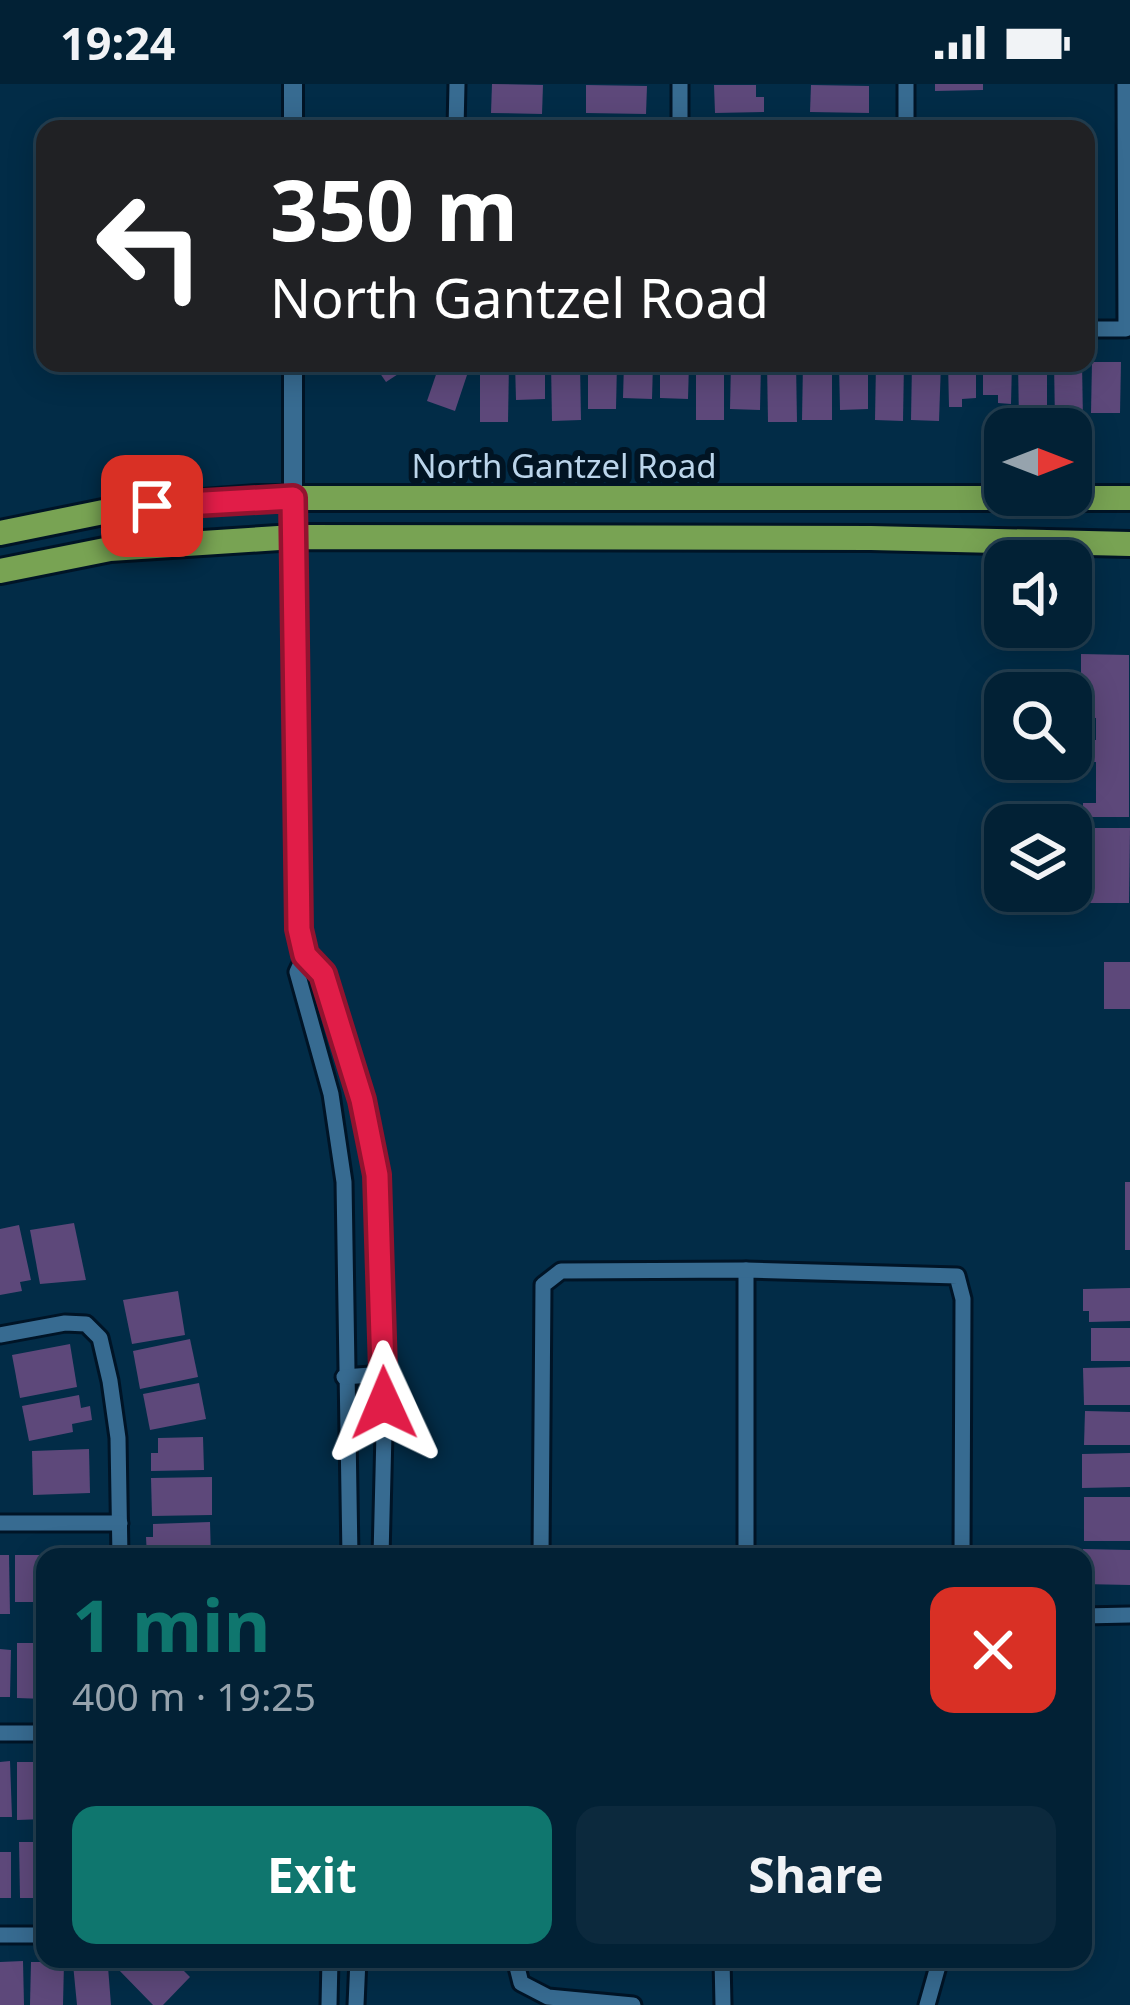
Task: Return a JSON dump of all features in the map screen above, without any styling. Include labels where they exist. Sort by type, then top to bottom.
[{"type":"main road","name":"North Gantzel Road","points":[[0,571],[293,518],[1130,498]]},
{"type":"main road","name":"North Gantzel Road","points":[[0,533],[123,508],[293,518],[1130,544]]},
{"type":"street","points":[[293,84],[293,120]]},
{"type":"street","points":[[456,120],[457,84]]},
{"type":"street","points":[[680,84],[680,120]]},
{"type":"street","points":[[906,84],[906,120]]},
{"type":"street","points":[[1095,329],[1126,329],[1126,84]]},
{"type":"street","points":[[293,372],[297,892],[305,955],[298,972],[332,1094],[344,1182],[350,1548]]},
{"type":"street","points":[[305,955],[323,974],[370,1133],[381,1216],[381,1548]]},
{"type":"street","points":[[746,1270],[746,1548]]},
{"type":"street","points":[[541,1548],[543,1285],[562,1271],[746,1270],[957,1276],[963,1299],[962,1548]]},
{"type":"street","points":[[0,1335],[86,1324],[100,1338],[118,1438],[120,1548]]},
{"type":"street","points":[[344,1377],[384,1375]]},
{"type":"street","points":[[0,1523],[120,1523]]},
{"type":"street","points":[[1092,1616],[1130,1615]]},
{"type":"street","points":[[0,1733],[36,1733]]},
{"type":"street","points":[[0,1935],[36,1935]]},
{"type":"street","points":[[329,2005],[330,1968]]},
{"type":"street","points":[[356,2005],[358,1968]]},
{"type":"street","points":[[517,1968],[521,1983],[548,1997],[634,2005]]},
{"type":"street","points":[[722,1968],[723,2005]]},
{"type":"street","points":[[927,2005],[937,1968]]},
{"type":"building","points":[[492,84],[543,85],[542,114],[491,113]]},
{"type":"building","points":[[935,84],[983,84],[983,90],[935,91]]},
{"type":"building","points":[[586,85],[647,86],[646,114],[586,113]]},
{"type":"building","points":[[714,85],[756,85],[756,97],[764,97],[764,112],[715,113]]},
{"type":"building","points":[[811,85],[869,86],[869,113],[810,112]]},
{"type":"building","points":[[1095,362],[1121,362],[1120,413],[1092,413]]},
{"type":"building","points":[[379,372],[401,372],[386,382]]},
{"type":"building","points":[[437,372],[468,372],[455,411],[427,401]]},
{"type":"building","points":[[480,372],[509,372],[508,422],[480,422]]},
{"type":"building","points":[[515,372],[545,372],[545,399],[516,400]]},
{"type":"building","points":[[551,372],[580,372],[581,420],[552,421]]},
{"type":"building","points":[[588,372],[617,372],[616,409],[588,409]]},
{"type":"building","points":[[624,372],[653,372],[652,399],[623,398]]},
{"type":"building","points":[[660,372],[689,372],[688,399],[660,398]]},
{"type":"building","points":[[696,372],[724,372],[724,420],[696,420]]},
{"type":"building","points":[[731,372],[761,372],[760,410],[730,409]]},
{"type":"building","points":[[767,372],[796,372],[797,422],[768,422]]},
{"type":"building","points":[[803,372],[832,372],[832,420],[802,420]]},
{"type":"building","points":[[839,372],[868,372],[868,409],[840,410]]},
{"type":"building","points":[[876,372],[904,372],[903,421],[875,420]]},
{"type":"building","points":[[912,372],[941,372],[939,421],[911,420]]},
{"type":"building","points":[[948,372],[976,372],[976,398],[962,399],[962,407],[949,407]]},
{"type":"building","points":[[983,372],[1012,372],[1011,404],[998,403],[998,395],[983,395]]},
{"type":"building","points":[[1018,372],[1047,372],[1047,408],[1019,408]]},
{"type":"building","points":[[1054,372],[1082,372],[1083,408],[1055,408]]},
{"type":"building","points":[[1081,654],[1129,655],[1129,817],[1092,817],[1092,804],[1083,804],[1096,803],[1092,740],[1096,740],[1096,718],[1092,718],[1092,672],[1081,672]]},
{"type":"building","points":[[1092,828],[1130,828],[1129,903],[1092,903]]},
{"type":"building","points":[[1104,962],[1130,962],[1130,1009],[1104,1009]]},
{"type":"building","points":[[1125,1182],[1130,1182],[1130,1250],[1125,1250]]},
{"type":"building","points":[[74,1223],[86,1280],[40,1284],[30,1230]]},
{"type":"building","points":[[19,1225],[31,1280],[20,1282],[22,1291],[0,1295],[0,1229]]},
{"type":"building","points":[[1130,1288],[1130,1321],[1089,1322],[1089,1311],[1083,1311],[1083,1289]]},
{"type":"building","points":[[178,1291],[185,1335],[132,1344],[123,1300]]},
{"type":"building","points":[[1091,1328],[1130,1328],[1130,1361],[1091,1361]]},
{"type":"building","points":[[190,1339],[198,1377],[140,1389],[133,1351]]},
{"type":"building","points":[[70,1344],[77,1387],[20,1398],[12,1355]]},
{"type":"building","points":[[1130,1367],[1130,1405],[1084,1405],[1083,1368]]},
{"type":"building","points":[[199,1383],[206,1419],[150,1430],[143,1394]]},
{"type":"building","points":[[79,1395],[81,1408],[90,1406],[92,1420],[72,1424],[73,1432],[29,1441],[22,1406]]},
{"type":"building","points":[[1085,1411],[1130,1412],[1130,1445],[1084,1445]]},
{"type":"building","points":[[203,1437],[204,1470],[151,1471],[151,1453],[158,1453],[158,1438]]},
{"type":"building","points":[[89,1449],[90,1493],[33,1495],[32,1451]]},
{"type":"building","points":[[1130,1453],[1130,1487],[1082,1488],[1082,1454]]},
{"type":"building","points":[[212,1477],[212,1515],[152,1516],[151,1478]]},
{"type":"building","points":[[1084,1497],[1130,1497],[1130,1541],[1084,1541]]},
{"type":"building","points":[[210,1522],[211,1548],[147,1548],[153,1524]]},
{"type":"building","points":[[1092,1549],[1130,1550],[1130,1585],[1092,1584]]},
{"type":"building","points":[[0,1555],[9,1555],[10,1614],[0,1614]]},
{"type":"building","points":[[15,1555],[36,1555],[36,1602],[15,1602]]},
{"type":"building","points":[[17,1643],[36,1643],[36,1699],[17,1698]]},
{"type":"building","points":[[0,1649],[11,1650],[10,1697],[0,1697]]},
{"type":"building","points":[[10,1761],[12,1817],[0,1817],[0,1762]]},
{"type":"building","points":[[17,1762],[36,1762],[36,1819],[17,1820]]},
{"type":"building","points":[[19,1842],[36,1842],[36,1898],[20,1898]]},
{"type":"building","points":[[0,1852],[11,1852],[11,1898],[0,1898]]},
{"type":"building","points":[[23,1961],[24,2005],[0,2005],[0,1962]]},
{"type":"building","points":[[31,1962],[36,1962],[36,1968],[64,1968],[63,2005],[30,2005]]},
{"type":"building","points":[[73,1968],[108,1968],[111,2005],[77,2005]]},
{"type":"building","points":[[117,1968],[181,1968],[190,1977],[163,2005],[153,2005]]},
{"type":"waterway","points":[[526,469],[528,452]]},
{"type":"route","points":[[152,506],[293,498],[299,929],[305,955],[323,974],[374,1152],[382,1231],[384,1403]]}]
